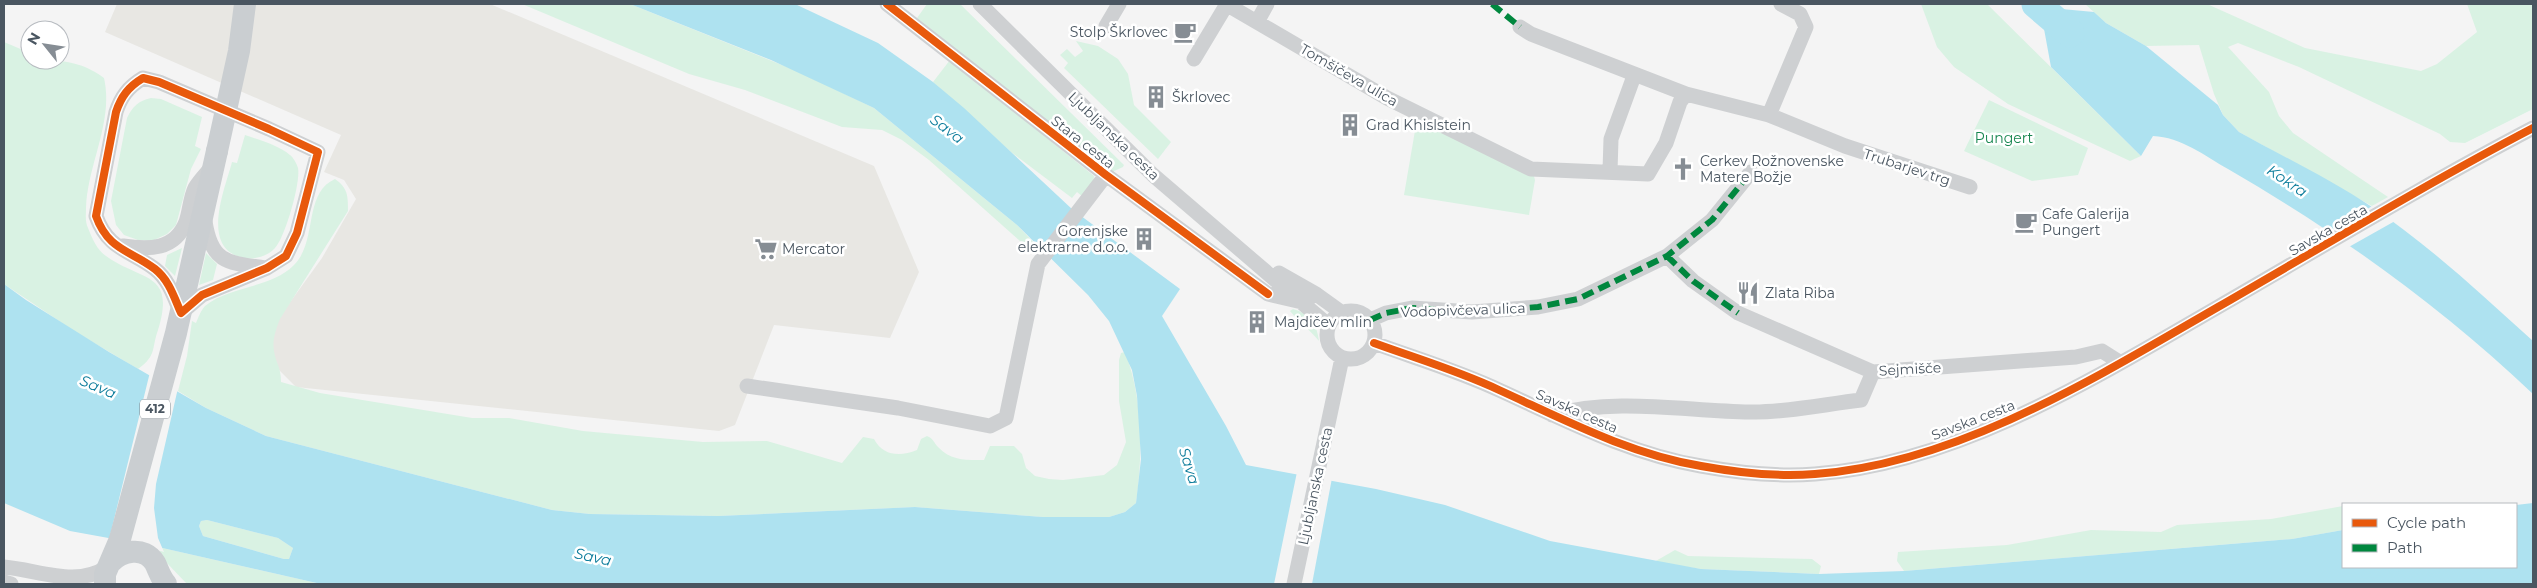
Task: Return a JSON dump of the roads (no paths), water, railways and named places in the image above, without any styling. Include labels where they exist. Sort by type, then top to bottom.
[{"type":"main road","name":"412","points":[[107,574],[120,538],[178,323],[239,51],[245,4]]},
{"type":"main road","name":"412","points":[[134,485],[140,538],[148,556],[154,562],[162,582]]},
{"type":"main road","points":[[107,574],[116,557],[132,551],[148,556]]},
{"type":"street","name":"Stara cesta","points":[[887,4],[1106,175],[1268,294],[1302,302]]},
{"type":"street","name":"Ljubljanska cesta","points":[[980,4],[1153,175],[1218,232],[1256,261],[1328,325]]},
{"type":"street","points":[[1106,26],[1119,4]]},
{"type":"street","points":[[1194,58],[1227,4]]},
{"type":"street","name":"Tomšičeva ulica","points":[[1227,4],[1387,98],[1531,169],[1648,174],[1666,143],[1680,102],[1686,94]]},
{"type":"street","points":[[1256,22],[1267,4]]},
{"type":"street","points":[[1769,115],[1806,27],[1800,14],[1780,4]]},
{"type":"street","name":"Trubarjev trg","points":[[1526,30],[1634,76],[1686,94],[1769,115],[1845,146],[1970,187]]},
{"type":"street","points":[[1610,171],[1611,139],[1634,76]]},
{"type":"street","points":[[143,78],[159,82],[318,152],[297,233],[286,256],[267,268],[202,295],[178,323],[171,288],[156,270],[114,244],[102,232],[96,216],[98,198],[121,98],[132,84],[143,78]]},
{"type":"street","name":"Savska cesta","points":[[1374,343],[1496,388],[1595,435],[1660,457],[1697,466],[1770,475],[1817,474],[1888,462],[1954,443],[2089,382],[2533,128]]},
{"type":"street","points":[[114,244],[140,249],[163,247],[178,238],[186,223],[195,189],[216,157]]},
{"type":"street","name":"Vodopivčeva ulica","points":[[1370,320],[1386,313],[1412,308],[1472,312],[1538,307],[1578,299],[1668,256],[1712,220],[1751,172]]},
{"type":"street","points":[[747,386],[898,408],[990,426],[1006,418],[1038,264],[1045,252],[1106,175]]},
{"type":"street","points":[[204,208],[208,240],[225,260],[267,268]]},
{"type":"street","name":"Sejmišče","points":[[1668,256],[1693,281],[1738,313],[1873,372],[2066,357],[2102,351],[2121,363]]},
{"type":"street","name":"Ljubljanska cesta","points":[[1256,261],[1316,294],[1341,312]]},
{"type":"street","points":[[1302,302],[1316,294]]},
{"type":"street","points":[[1357,311],[1370,320],[1375,335],[1374,343],[1364,356],[1357,359],[1342,358],[1335,354],[1327,341],[1328,325],[1341,312],[1357,311]]},
{"type":"street","name":"Ljubljanska cesta","points":[[1294,584],[1342,358]]},
{"type":"street","name":"Savska cesta","points":[[1552,415],[1576,409],[1637,405],[1752,412],[1860,400],[1873,372]]},
{"type":"street","points":[[4,568],[71,580],[88,579],[99,574],[107,574]]},
{"type":"street","points":[[4,582],[11,584]]},
{"type":"water","name":"Sava","points":[[630,4],[795,4],[878,43],[933,82],[964,108],[1073,210],[1180,289],[1162,316],[1226,426],[1246,465],[1376,489],[1445,505],[1550,541],[1701,569],[1819,574],[1904,571],[2292,539],[2342,530],[2342,568],[2517,568],[2517,505],[2533,503],[2533,584],[321,584],[158,547],[70,531],[4,503],[4,284],[109,352],[206,408],[266,436],[552,510],[590,514],[718,516],[915,507],[1043,517],[1109,517],[1125,512],[1136,503],[1141,459],[1137,396],[1132,370],[1109,321],[1088,295],[1017,225],[874,108],[771,60]],"holes":[[[207,520],[278,538],[293,548],[289,559],[284,559],[203,536],[199,526],[201,521]]]},
{"type":"water","points":[[2040,7],[2094,12],[2106,23],[2146,46],[2218,105],[2223,115],[2239,132],[2357,197],[2414,238],[2455,271],[2533,341],[2533,394],[2462,331],[2387,272],[2269,193],[2202,153],[2183,143],[2163,137],[2153,136],[2141,156],[2051,67]]},
{"type":"waterway","name":"Kokra","points":[[2036,4],[2070,33]]},
{"type":"place","name":"Stolp Škrlovec","points":[[1185,32]]},
{"type":"place","name":"Škrlovec","points":[[1156,97]]},
{"type":"place","name":"Grad Khislstein","points":[[1350,125]]},
{"type":"place","name":"Cerkev Rožnovenske Matere Božje","points":[[1683,169]]},
{"type":"place","name":"Cafe Galerija Pungert","points":[[2026,222]]},
{"type":"place","name":"Gorenjske elektrarne d.o.o.","points":[[1144,239]]},
{"type":"place","name":"Mercator","points":[[766,249]]},
{"type":"place","name":"Zlata Riba","points":[[1748,293]]},
{"type":"place","name":"Majdičev mlin","points":[[1257,322]]},
{"type":"park label","name":"Pungert","points":[[2004,138]]}]
